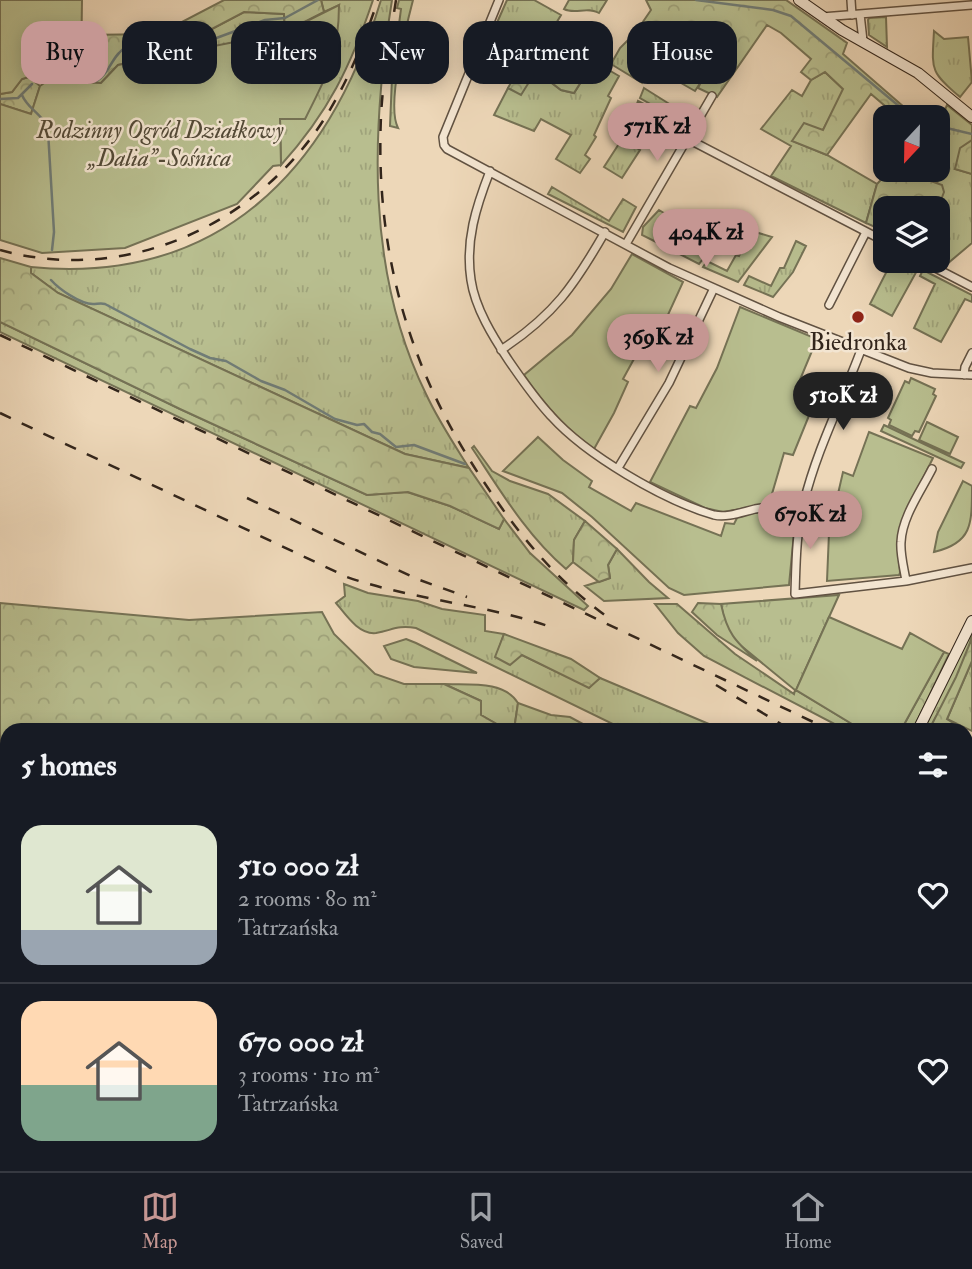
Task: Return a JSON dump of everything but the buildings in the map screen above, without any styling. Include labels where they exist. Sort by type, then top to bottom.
[{"type":"street","points":[[499,0],[443,137],[445,147],[669,268],[861,350],[919,371],[968,375],[965,367],[972,353]]},
{"type":"street","points":[[799,0],[822,17],[918,72],[972,117]]},
{"type":"street","points":[[851,0],[863,41]]},
{"type":"street","points":[[822,17],[972,5]]},
{"type":"street","points":[[626,244],[712,96]]},
{"type":"street","points":[[688,139],[873,236]]},
{"type":"street","points":[[490,171],[478,200],[471,229],[471,278],[478,304],[501,350],[557,423],[578,442],[618,468],[669,496],[717,516],[777,506],[803,506]]},
{"type":"street","points":[[501,350],[542,321],[568,292],[605,232]]},
{"type":"street","points":[[830,305],[866,232]]},
{"type":"street","points":[[945,273],[972,287]]},
{"type":"street","points":[[618,468],[668,383],[714,288]]},
{"type":"street","points":[[861,350],[817,459],[803,506],[796,550],[794,594],[906,581],[972,568]]},
{"type":"street","points":[[906,581],[901,542],[903,533],[932,469]]},
{"type":"street","points":[[921,723],[972,621]]},
{"type":"green space","points":[[0,0],[82,0],[82,21],[21,21],[21,80],[12,92],[0,94]]},
{"type":"green space","points":[[224,0],[321,0],[324,12],[306,21],[284,21],[284,14],[244,12],[217,26],[217,21],[184,21]]},
{"type":"green space","points":[[321,0],[373,0],[365,21],[355,21],[355,48],[341,79],[341,21],[334,21],[339,5],[324,12]]},
{"type":"green space","points":[[381,0],[392,0],[389,21],[373,21]]},
{"type":"green space","points":[[399,0],[413,0],[408,21],[399,21],[401,9],[397,8]]},
{"type":"green space","points":[[507,0],[534,0],[561,15],[557,21],[498,21]]},
{"type":"green space","points":[[569,0],[607,0],[599,13],[564,9]]},
{"type":"green space","points":[[646,0],[786,0],[847,43],[843,54],[902,105],[884,105],[871,94],[827,155],[792,141],[804,123],[823,130],[843,89],[825,72],[811,80],[801,72],[811,59],[781,33],[767,25],[737,68],[737,21],[644,21],[651,10]]},
{"type":"green space","name":"Rodzinny Ogród Działkowy „Dalia”-Sośnica","points":[[339,5],[338,21],[307,21]]},
{"type":"green space","points":[[244,12],[284,14],[284,21],[231,21],[231,43],[217,46],[217,26]]},
{"type":"green space","points":[[886,17],[887,47],[869,35],[868,20]]},
{"type":"green space","points":[[934,31],[944,39],[968,37],[972,82],[960,97],[943,81],[935,68]]},
{"type":"green space","points":[[122,34],[122,64],[108,76],[108,35]]},
{"type":"green space","points":[[627,41],[627,74],[613,65],[620,48]]},
{"type":"green space","name":"Rodzinny Ogród Działkowy „Dalia”-Sośnica","points":[[231,43],[231,84],[322,84],[305,119],[280,119],[281,165],[273,166],[237,204],[125,248],[42,253],[0,240],[0,104],[31,114],[43,84],[108,84],[108,76],[122,64],[122,84],[217,84],[217,45]]},
{"type":"green space","points":[[355,69],[355,84],[382,84],[378,150],[379,200],[383,250],[392,299],[406,347],[426,394],[469,468],[405,454],[58,293],[31,273],[31,267],[98,268],[158,257],[211,236],[257,204],[297,164],[331,116]]},
{"type":"green space","points":[[613,72],[619,76],[608,96],[611,98],[594,135],[596,137],[585,155],[590,159],[580,173],[556,159],[571,135],[541,119],[534,131],[494,115],[508,88],[521,94],[527,84],[553,84],[561,90],[574,93],[580,84],[613,84]]},
{"type":"green space","points":[[825,72],[844,90],[823,130],[793,141],[827,155],[877,184],[866,223],[771,176],[791,146],[761,129],[792,90],[802,96],[811,80]]},
{"type":"green space","points":[[21,80],[21,84],[40,86],[31,114],[0,104],[0,94],[12,92]]},
{"type":"green space","points":[[315,84],[338,84],[312,127],[281,165],[280,119],[305,119]]},
{"type":"green space","points":[[392,84],[396,84],[394,102],[398,128],[390,126]]},
{"type":"green space","points":[[510,84],[528,84],[521,95],[508,88]]},
{"type":"green space","points":[[553,84],[580,84],[574,93],[561,90]]},
{"type":"green space","points":[[683,84],[700,84],[695,91]]},
{"type":"green space","points":[[700,84],[726,84],[717,97],[698,88]]},
{"type":"green space","points":[[644,88],[671,105],[666,113],[640,98]]},
{"type":"green space","points":[[638,101],[665,115],[659,125],[633,116]]},
{"type":"green space","points":[[950,107],[972,125],[972,140],[955,169],[972,174],[972,243],[950,261],[950,196],[941,196],[937,183],[950,182]]},
{"type":"green space","points":[[632,118],[658,128],[642,146],[624,136]]},
{"type":"green space","points":[[622,139],[640,150],[622,178],[604,167]]},
{"type":"green space","points":[[972,140],[972,174],[955,169],[960,148]]},
{"type":"green space","points":[[934,182],[942,185],[944,192],[942,196],[874,196],[877,184]]},
{"type":"green space","points":[[552,187],[609,221],[623,199],[636,207],[623,232],[548,194]]},
{"type":"green space","points":[[873,198],[873,226],[866,223]]},
{"type":"green space","points":[[659,210],[679,219],[658,243],[642,235],[643,227]]},
{"type":"green space","points":[[713,214],[730,224],[699,264],[664,246],[669,240],[689,249],[697,233],[702,235]]},
{"type":"green space","points":[[752,231],[772,237],[738,282],[703,267],[707,261],[727,271],[736,255],[739,256]]},
{"type":"green space","points":[[796,241],[806,246],[793,272],[773,297],[744,285],[749,276],[771,286],[780,268],[784,268]]},
{"type":"green space","points":[[632,254],[683,282],[656,341],[646,337],[623,379],[628,382],[594,449],[556,415],[524,375],[572,335],[611,289]]},
{"type":"green space","points":[[0,258],[31,267],[31,273],[58,293],[405,454],[469,468],[504,519],[499,529],[450,506],[408,492],[367,495],[0,322]]},
{"type":"green space","points":[[886,273],[916,273],[892,316],[870,304]]},
{"type":"green space","points":[[922,273],[929,273],[972,295],[972,302],[965,299],[941,342],[914,328],[935,284],[920,276]]},
{"type":"green space","points":[[740,307],[817,339],[799,382],[819,391],[793,455],[784,453],[769,504],[723,512],[705,508],[650,482],[690,406],[696,408],[717,368]]},
{"type":"green space","points":[[0,322],[367,495],[407,492],[450,506],[499,529],[504,519],[530,553],[588,606],[584,610],[0,332]]},
{"type":"green space","points":[[911,378],[935,389],[933,394],[936,396],[919,432],[915,431],[912,436],[889,425],[891,420],[888,418],[905,381],[909,383]]},
{"type":"green space","points":[[927,422],[958,437],[950,454],[919,440]]},
{"type":"green space","points":[[884,425],[964,463],[961,468],[881,431]]},
{"type":"green space","points":[[869,432],[933,458],[906,513],[898,544],[899,575],[827,581],[829,533],[843,472],[853,476]]},
{"type":"green space","points":[[538,437],[592,481],[589,487],[631,511],[636,503],[721,536],[725,523],[734,524],[738,516],[759,512],[796,512],[789,585],[684,595],[669,588],[562,493],[503,471]]},
{"type":"green space","points":[[474,446],[492,471],[510,481],[548,494],[585,521],[574,540],[573,562],[566,569],[539,542],[515,512],[472,448]]},
{"type":"green space","points":[[963,481],[972,486],[967,530],[956,543],[934,552],[938,532]]},
{"type":"green space","points":[[808,508],[832,514],[829,533],[824,532],[824,526],[806,523]]},
{"type":"green space","points":[[585,521],[617,549],[608,565],[610,578],[599,582],[573,562],[574,540]]},
{"type":"green space","points":[[617,549],[668,598],[604,601],[585,586],[610,578],[608,565]]},
{"type":"green space","points":[[344,584],[368,593],[485,615],[485,631],[504,634],[496,657],[522,655],[589,687],[600,678],[707,723],[611,723],[416,628],[399,627],[376,633],[364,631],[353,623],[336,603],[345,596]]},
{"type":"green space","points":[[839,595],[796,690],[850,723],[833,723],[704,656],[678,633],[655,604],[677,604],[735,654],[794,694],[795,690],[734,640],[725,624],[721,604]]},
{"type":"green space","points":[[0,603],[189,620],[322,612],[334,634],[375,674],[404,684],[444,684],[481,701],[481,715],[495,723],[0,723]]},
{"type":"green space","points":[[698,603],[721,604],[733,636],[757,661],[717,635],[692,612]]},
{"type":"green space","points":[[829,617],[902,649],[910,633],[944,652],[905,723],[850,723],[796,690]]},
{"type":"green space","points":[[972,630],[967,653],[955,680],[933,723],[926,723]]},
{"type":"green space","points":[[504,634],[571,659],[600,678],[589,688],[522,655],[510,665],[495,657]]},
{"type":"green space","points":[[972,638],[972,661],[947,719],[953,723],[933,723]]},
{"type":"green space","points":[[406,639],[477,673],[414,667],[391,659],[384,646]]},
{"type":"green space","points":[[944,652],[949,654],[916,723],[905,723]]},
{"type":"green space","points":[[972,661],[972,723],[955,723],[947,719]]},
{"type":"green space","points":[[444,684],[485,685],[504,690],[518,703],[515,723],[495,723],[481,715],[481,701]]},
{"type":"green space","points":[[518,703],[551,715],[570,717],[581,723],[515,723]]},
{"type":"waterway","points":[[108,69],[119,53],[131,45],[141,42],[155,44],[166,38],[211,40],[265,20],[285,18],[318,0]]},
{"type":"waterway","points":[[696,0],[773,10],[791,16],[898,105]]},
{"type":"waterway","points":[[0,99],[18,98],[32,84]]},
{"type":"waterway","points":[[22,95],[43,120],[48,131],[54,232],[52,250]]},
{"type":"waterway","points":[[950,129],[972,134]]},
{"type":"waterway","points":[[51,280],[76,299],[105,304],[190,349],[210,358],[226,361],[261,381],[285,390],[335,419],[357,425],[364,424],[396,447],[414,445],[465,464]]},
{"type":"railway","points":[[0,250],[45,259],[89,260],[133,254],[175,241],[214,222],[251,198],[285,168],[324,119],[351,70],[378,0]]},
{"type":"railway","points":[[396,0],[382,101],[381,166],[391,260],[416,351],[456,437],[509,518],[553,570],[606,616]]},
{"type":"railway","points":[[0,335],[815,723]]},
{"type":"railway","points":[[0,413],[347,577],[551,627]]},
{"type":"railway","points":[[247,498],[417,579],[467,597]]},
{"type":"railway","points":[[716,685],[779,723]]},
{"type":"place","name":"Biedronka","points":[[858,317]]}]
